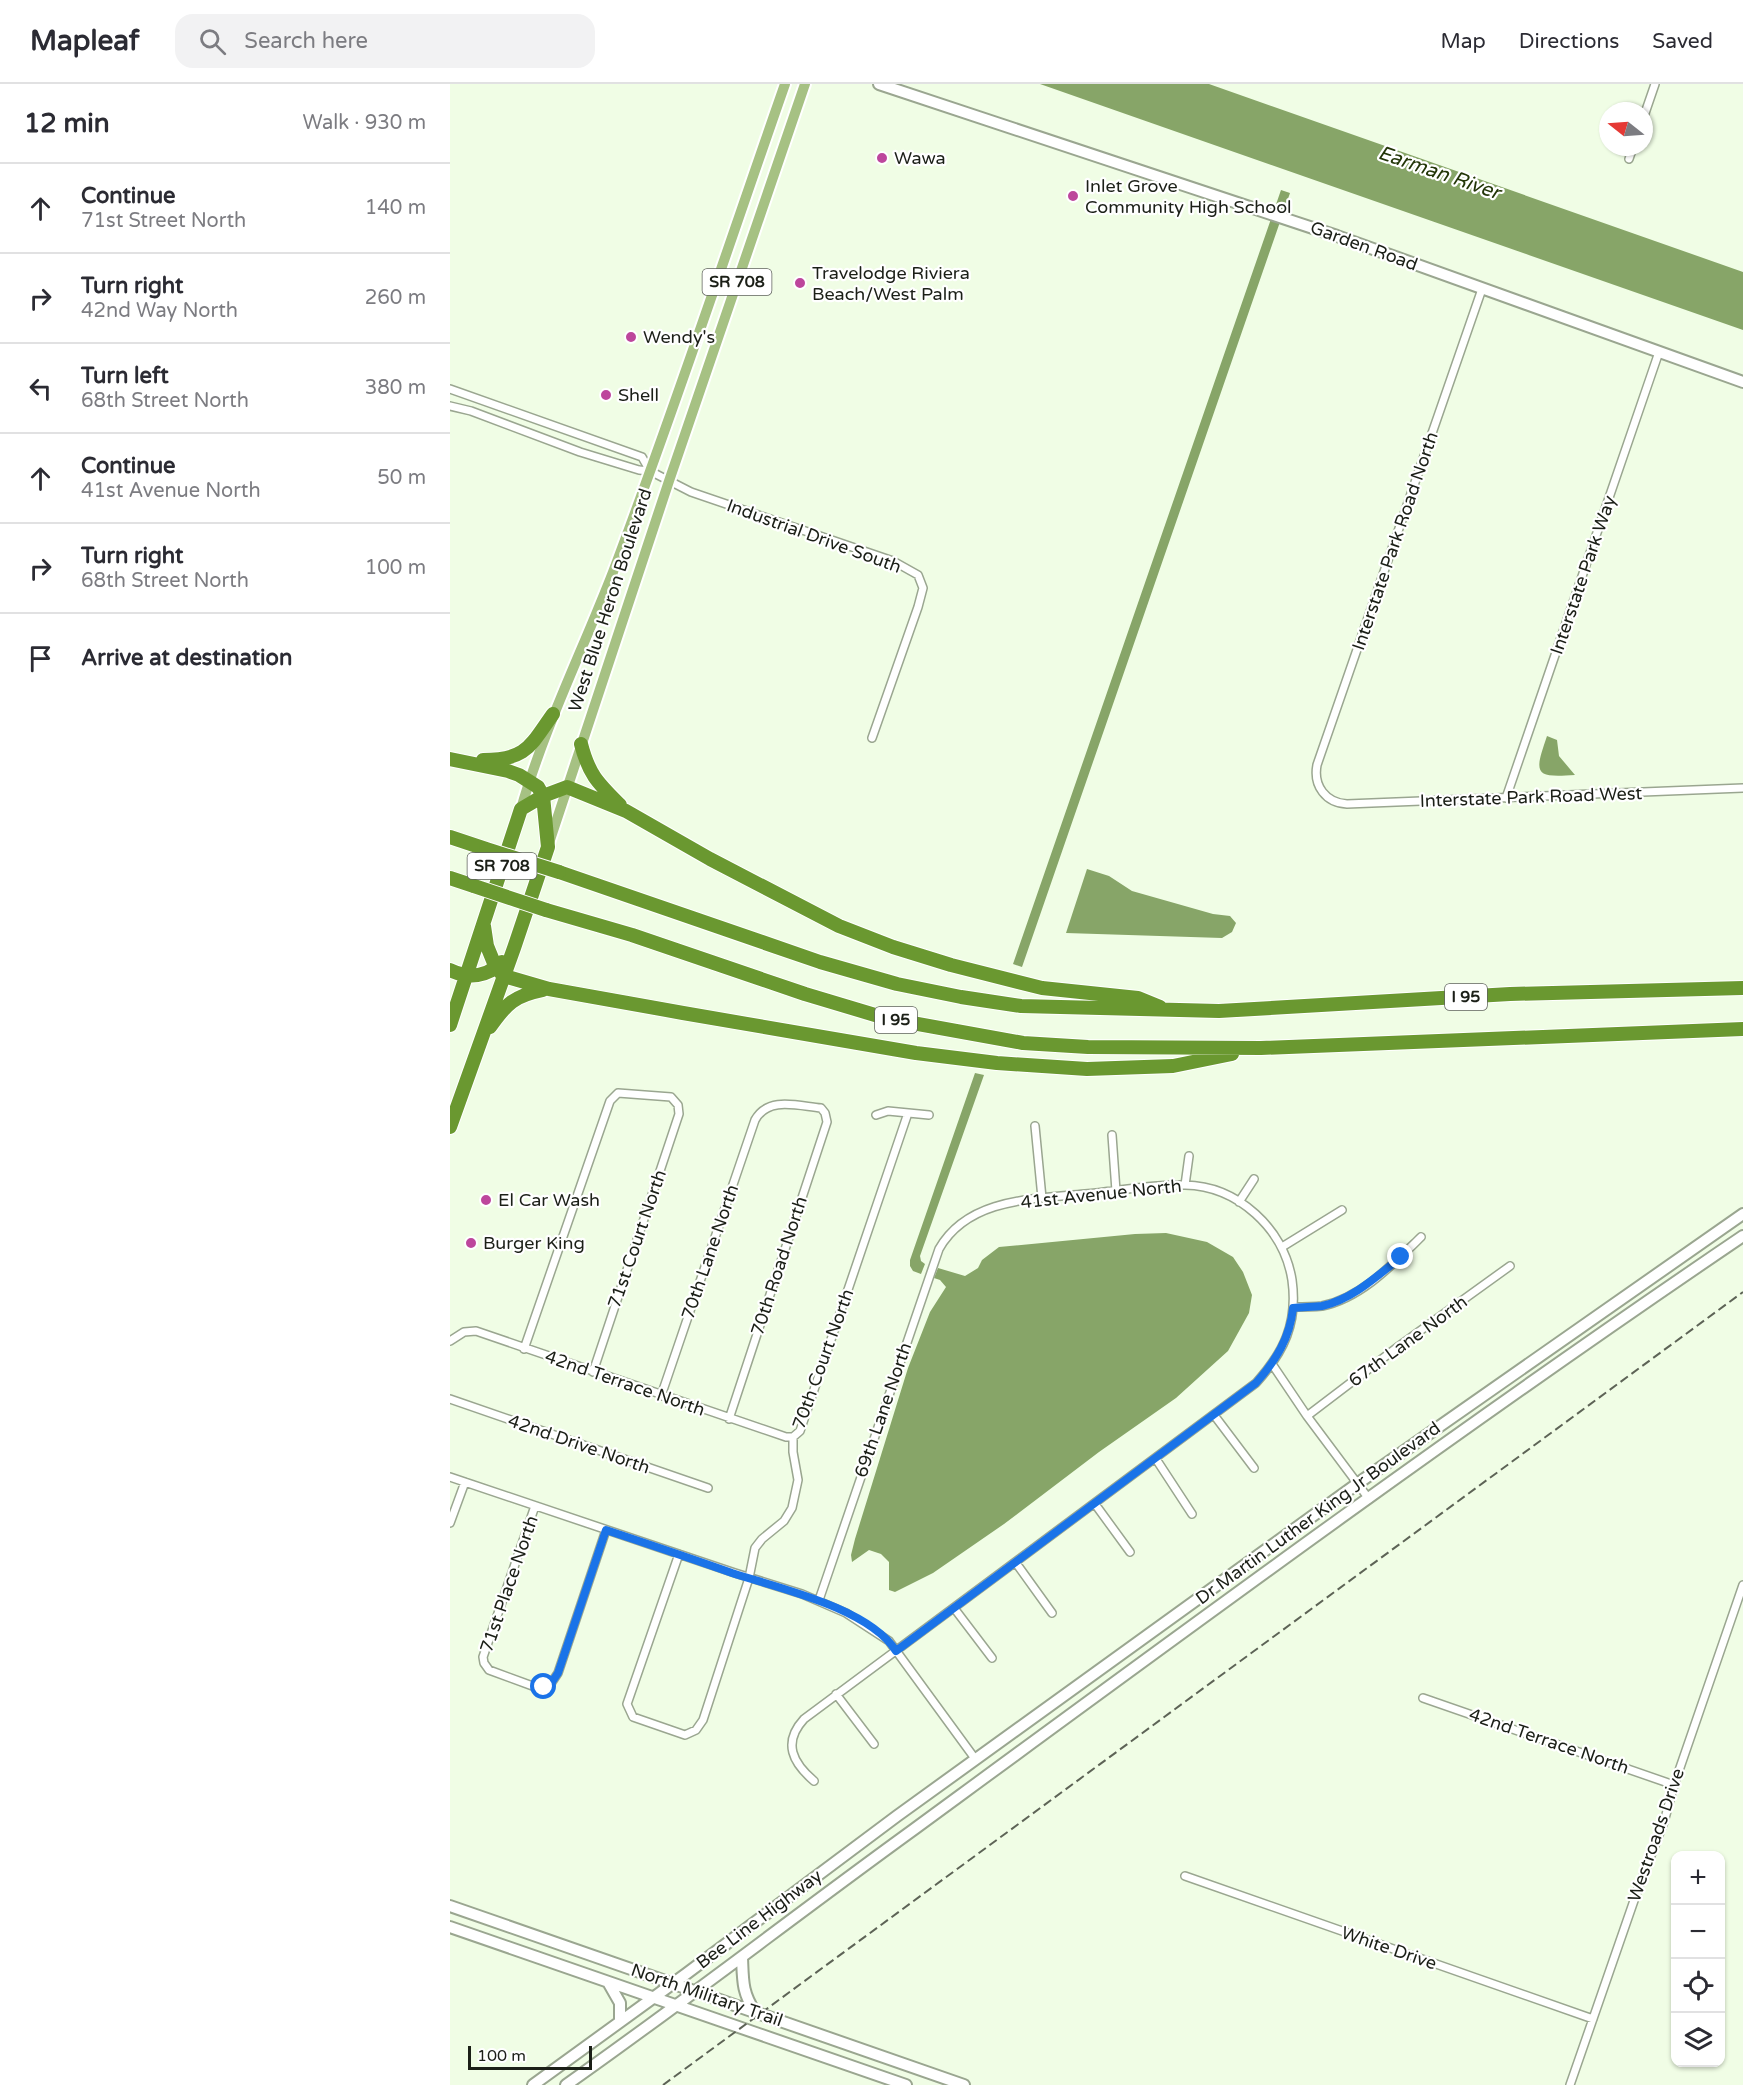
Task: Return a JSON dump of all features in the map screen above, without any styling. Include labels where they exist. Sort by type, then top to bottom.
[{"type":"highway","points":[[454,760],[499,760],[519,755],[530,747],[553,714]]},
{"type":"highway","points":[[581,744],[588,769],[597,782],[626,811]]},
{"type":"highway","points":[[454,760],[508,771],[538,787],[543,796],[548,847]]},
{"type":"highway","points":[[521,809],[543,796],[567,787],[626,811],[710,859],[839,926],[893,947],[951,965],[1042,988],[1138,998],[1167,1010]]},
{"type":"highway","name":"West Blue Heron Boulevard","points":[[450,1025],[521,809]]},
{"type":"highway","name":"I 95","points":[[450,837],[560,872],[820,962],[897,984],[1021,1006],[1220,1011],[1510,994],[1743,988]]},
{"type":"highway","name":"West Blue Heron Boulevard","points":[[500,972],[514,948],[548,847]]},
{"type":"highway","name":"I 95","points":[[450,878],[546,910],[632,934],[816,998],[885,1018],[1023,1043],[1088,1047],[1261,1048],[1743,1029]]},
{"type":"highway","points":[[450,1127],[482,1039],[500,972],[487,946],[484,923]]},
{"type":"highway","points":[[450,970],[465,976],[500,972],[549,989],[916,1053],[996,1063],[1087,1069],[1173,1066],[1261,1048]]},
{"type":"highway","points":[[482,1039],[500,1013],[514,1000],[522,995],[549,989]]},
{"type":"main road","name":"West Blue Heron Boulevard","points":[[521,809],[553,714],[605,591],[650,471],[785,84]]},
{"type":"main road","name":"West Blue Heron Boulevard","points":[[548,847],[669,481],[805,84]]},
{"type":"main road","name":"Garden Road","points":[[879,84],[1268,212],[1743,382]]},
{"type":"main road","name":"Dr Martin Luther King Jr Boulevard","points":[[897,1816],[1357,1484],[1743,1214]]},
{"type":"main road","name":"Dr Martin Luther King Jr Boulevard","points":[[913,1830],[1180,1633],[1642,1304],[1743,1236]]},
{"type":"main road","name":"Bee Line Highway","points":[[533,2085],[897,1816]]},
{"type":"main road","name":"Bee Line Highway","points":[[566,2085],[697,1992],[913,1830]]},
{"type":"main road","name":"North Military Trail","points":[[450,1906],[964,2085]]},
{"type":"main road","name":"North Military Trail","points":[[450,1927],[903,2084]]},
{"type":"main road","points":[[742,1958],[742,1982],[746,1999],[755,2012]]},
{"type":"main road","points":[[608,1982],[620,2003],[620,2021]]},
{"type":"main road","points":[[903,2084],[908,2065]]},
{"type":"street","points":[[1649,102],[1655,84]]},
{"type":"street","name":"Interstate Park Road North","points":[[1322,792],[1317,782],[1317,765],[1482,290]]},
{"type":"street","name":"Interstate Park Way","points":[[1506,798],[1659,352]]},
{"type":"street","points":[[450,389],[642,457],[650,471]]},
{"type":"street","points":[[450,406],[487,417],[580,452],[639,470],[650,471]]},
{"type":"street","name":"Industrial Drive South","points":[[650,471],[691,492],[892,561],[918,574],[923,588],[918,607],[872,738]]},
{"type":"street","name":"Interstate Park Road West","points":[[1322,792],[1336,802],[1347,804],[1743,788]]},
{"type":"street","name":"71st Court North","points":[[524,1349],[610,1101],[618,1093],[671,1097],[678,1105],[679,1114],[593,1372]]},
{"type":"street","name":"70th Road North","points":[[729,1419],[827,1122],[821,1108],[777,1104],[762,1110]]},
{"type":"street","name":"70th Lane North","points":[[662,1396],[755,1120],[762,1110]]},
{"type":"street","points":[[876,1115],[888,1111],[929,1115]]},
{"type":"street","name":"70th Court North","points":[[679,1554],[628,1699],[628,1710],[633,1717],[685,1735],[696,1730],[703,1720],[749,1578],[755,1548],[762,1539],[784,1521],[792,1508],[798,1480],[793,1437],[800,1431],[908,1113]]},
{"type":"street","points":[[1035,1126],[1042,1198]]},
{"type":"street","points":[[1112,1135],[1116,1191]]},
{"type":"street","points":[[1185,1185],[1188,1156]]},
{"type":"street","points":[[1239,1202],[1254,1179]]},
{"type":"street","name":"41st Avenue North","points":[[814,1781],[800,1768],[794,1757],[792,1745],[795,1732],[804,1719],[1256,1383],[1272,1364],[1288,1336],[1293,1308],[1290,1272],[1282,1247],[1267,1224],[1239,1202],[1210,1190],[1185,1185],[1042,1198],[988,1208],[976,1212],[957,1225]]},
{"type":"street","points":[[1282,1247],[1342,1210]]},
{"type":"street","name":"69th Lane North","points":[[819,1600],[939,1249],[957,1225]]},
{"type":"street","points":[[1293,1308],[1325,1305],[1353,1293],[1380,1274],[1421,1237]]},
{"type":"street","name":"67th Lane North","points":[[1307,1416],[1510,1266]]},
{"type":"street","name":"42nd Terrace North","points":[[450,1341],[458,1334],[476,1331],[729,1419],[786,1437],[793,1437]]},
{"type":"street","points":[[1272,1364],[1307,1416],[1369,1499]]},
{"type":"street","name":"42nd Drive North","points":[[450,1399],[708,1488]]},
{"type":"street","points":[[1214,1415],[1254,1467]]},
{"type":"street","points":[[1156,1459],[1191,1514]]},
{"type":"street","points":[[450,1478],[819,1600],[868,1626],[889,1641],[976,1760]]},
{"type":"street","points":[[450,1523],[465,1482]]},
{"type":"street","points":[[1095,1504],[1130,1552]]},
{"type":"street","name":"71st Place North","points":[[535,1506],[483,1651],[484,1663],[489,1670],[538,1688],[550,1685],[558,1673],[606,1530]]},
{"type":"street","points":[[1016,1563],[1052,1613]]},
{"type":"street","name":"Westroads Drive","points":[[1570,2085],[1638,1889],[1664,1822],[1674,1785],[1743,1585]]},
{"type":"street","points":[[954,1608],[992,1658]]},
{"type":"street","points":[[836,1694],[874,1744]]},
{"type":"street","name":"42nd Terrace North","points":[[1424,1698],[1674,1785]]},
{"type":"street","name":"White Drive","points":[[1185,1876],[1593,2019]]},
{"type":"water","name":"Earman River","points":[[1040,84],[1209,84],[1743,272],[1743,330]]},
{"type":"water","points":[[1281,190],[1290,193],[1022,967],[1013,964]]},
{"type":"water","points":[[1547,736],[1557,740],[1559,756],[1575,775],[1552,776],[1541,771],[1540,759]]},
{"type":"water","points":[[1087,869],[1109,876],[1132,891],[1213,914],[1230,916],[1236,923],[1232,932],[1222,938],[1066,933]]},
{"type":"water","points":[[975,1073],[984,1075],[920,1256],[921,1261],[925,1264],[921,1274],[913,1271],[910,1260]]},
{"type":"water","points":[[1166,1233],[1207,1242],[1233,1257],[1243,1272],[1252,1295],[1249,1313],[1228,1351],[1176,1398],[933,1573],[895,1592],[889,1590],[889,1562],[881,1554],[869,1550],[852,1562],[851,1555],[855,1539],[908,1368],[930,1312],[946,1287],[940,1280],[934,1278],[938,1268],[965,1276],[978,1268],[982,1260],[999,1247]]},
{"type":"railway","points":[[663,2085],[1743,1292]]},
{"type":"place","name":"Wawa","points":[[882,158]]},
{"type":"place","name":"Inlet Grove Community High School","points":[[1073,196]]},
{"type":"place","name":"Travelodge Riviera Beach/West Palm","points":[[800,283]]},
{"type":"place","name":"Wendy's","points":[[631,337]]},
{"type":"place","name":"Shell","points":[[606,395]]},
{"type":"place","name":"El Car Wash","points":[[486,1200]]},
{"type":"place","name":"Burger King","points":[[471,1243]]},
{"type":"route","points":[[544,1687],[556,1679],[606,1530],[819,1600],[868,1626],[889,1641],[896,1651],[1256,1383],[1279,1354],[1288,1336],[1293,1308],[1319,1306],[1347,1296],[1359,1290],[1401,1257]]}]
